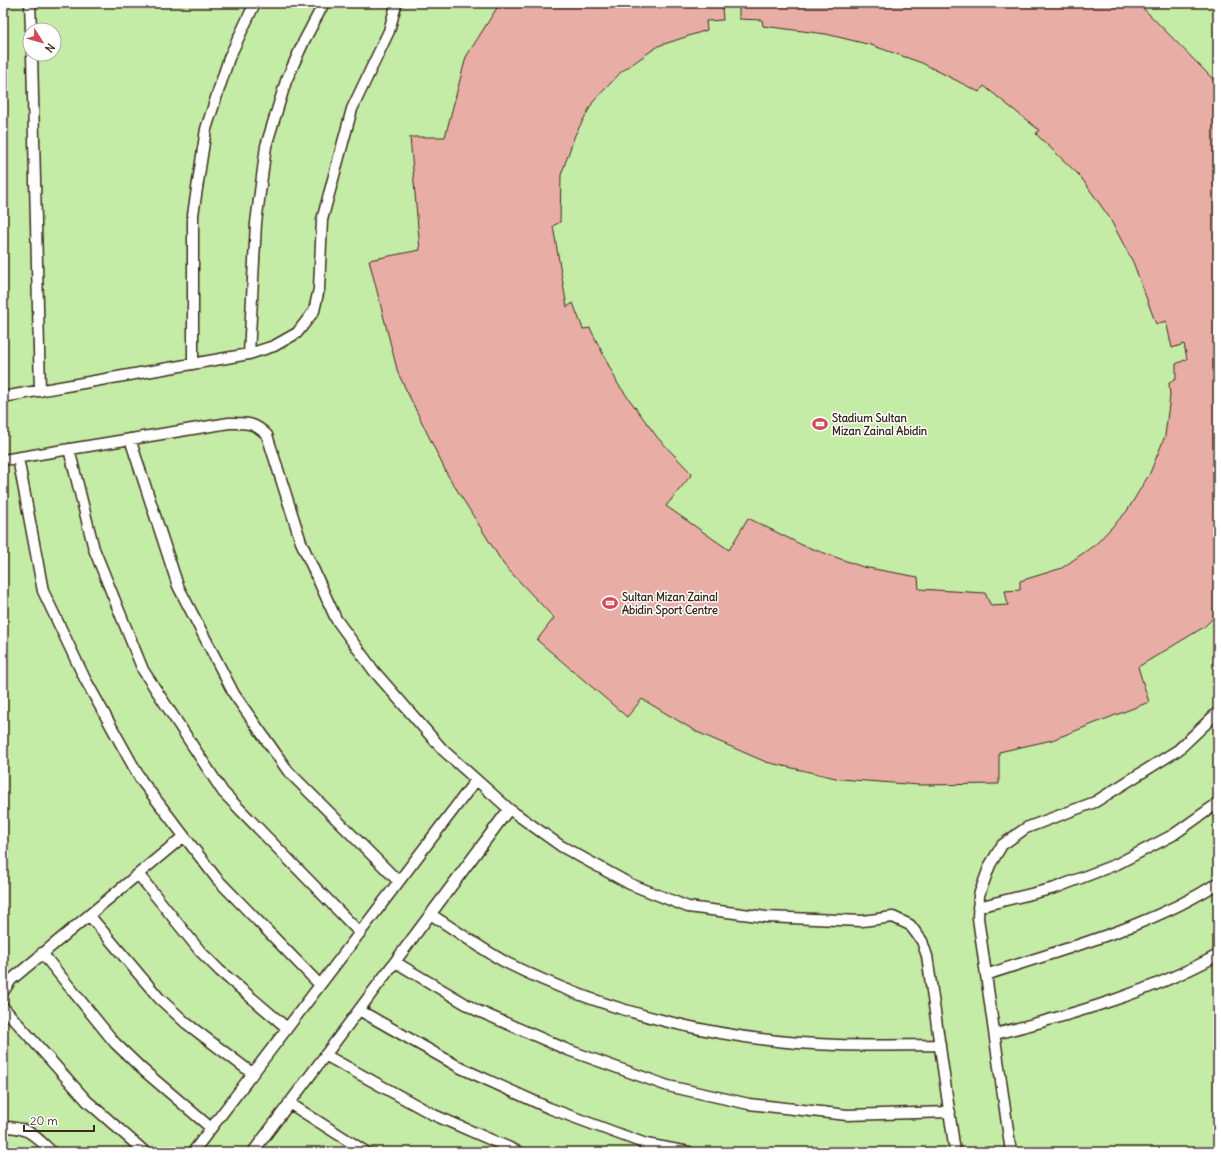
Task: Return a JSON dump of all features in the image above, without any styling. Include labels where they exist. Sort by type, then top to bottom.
[{"type":"lane","points":[[30,3],[31,22]]},
{"type":"lane","points":[[193,364],[193,215],[206,129],[229,58],[255,3]]},
{"type":"lane","points":[[249,354],[256,223],[266,146],[286,81],[304,41],[324,3]]},
{"type":"lane","points":[[3,397],[249,354],[274,346],[297,334],[314,311],[319,289],[322,220],[352,109],[390,31],[396,6],[394,3]]},
{"type":"lane","points":[[32,62],[40,391]]},
{"type":"lane","points":[[3,460],[229,423],[244,423],[258,426],[267,435],[301,542],[336,619],[374,671],[443,750],[509,809],[560,846],[630,884],[688,907],[774,918],[862,921],[893,917],[910,925],[922,941],[927,956],[955,1152]]},
{"type":"lane","points":[[130,439],[178,586],[234,694],[288,771],[398,881]]},
{"type":"lane","points":[[70,449],[94,549],[143,670],[223,792],[360,933]]},
{"type":"lane","points":[[18,458],[43,591],[85,679],[141,780],[217,879],[320,985]]},
{"type":"lane","points":[[1011,1152],[978,918],[979,895],[988,871],[1002,845],[1026,828],[1101,798],[1178,750],[1218,712]]},
{"type":"lane","points":[[193,1152],[476,780]]},
{"type":"lane","points":[[978,907],[1055,888],[1117,864],[1173,835],[1218,803]]},
{"type":"lane","points":[[253,1152],[509,809]]},
{"type":"lane","points":[[3,992],[11,980],[42,953],[184,836]]},
{"type":"lane","points":[[138,874],[200,951],[220,971],[287,1028]]},
{"type":"lane","points":[[986,975],[1142,923],[1196,897],[1218,883]]},
{"type":"lane","points":[[430,914],[513,965],[588,999],[666,1022],[753,1038],[828,1044],[940,1045]]},
{"type":"lane","points":[[89,915],[159,998],[186,1023],[252,1073]]},
{"type":"lane","points":[[42,953],[115,1043],[142,1069],[211,1128]]},
{"type":"lane","points":[[994,1034],[1055,1019],[1122,997],[1194,968],[1218,955]]},
{"type":"lane","points":[[395,962],[476,1010],[568,1050],[668,1086],[749,1104],[847,1115],[950,1112]]},
{"type":"lane","points":[[3,1007],[87,1101],[145,1152]]},
{"type":"lane","points":[[359,1010],[461,1068],[549,1108],[646,1144],[689,1152]]},
{"type":"lane","points":[[325,1055],[434,1115],[519,1152]]},
{"type":"lane","points":[[289,1103],[366,1152]]},
{"type":"lane","points":[[3,1126],[18,1126],[32,1133],[52,1152]]},
{"type":"green space","name":"Sultan Mizan Zainal Abidin Sport Centre","points":[[3,3],[1218,3],[1218,1152],[3,1152]]},
{"type":"building","points":[[500,3],[1138,3],[1218,85],[1218,613],[1204,627],[1138,667],[1149,702],[1052,740],[999,752],[999,784],[919,785],[840,779],[766,762],[697,732],[642,699],[627,717],[537,640],[554,618],[504,565],[447,474],[398,373],[369,260],[420,250],[410,137],[445,137],[466,57]],"holes":[[[722,6],[739,6],[739,19],[762,20],[763,26],[826,34],[871,45],[922,63],[979,92],[984,86],[1039,130],[1036,134],[1080,176],[1109,217],[1133,262],[1156,324],[1166,321],[1172,348],[1184,344],[1187,359],[1176,364],[1176,379],[1169,383],[1170,396],[1165,436],[1150,473],[1127,511],[1096,544],[1062,568],[1020,581],[1020,590],[1005,591],[1008,605],[991,606],[985,593],[919,589],[918,577],[863,567],[802,545],[748,518],[729,550],[666,506],[692,474],[657,437],[618,384],[590,328],[583,329],[573,303],[567,307],[553,226],[560,222],[561,175],[575,135],[593,102],[621,72],[658,46],[707,30],[706,21],[723,20]]]},
{"type":"place","name":"Stadium Sultan Mizan Zainal Abidin","points":[[820,424]]},
{"type":"place","name":"Sultan Mizan Zainal Abidin Sport Centre","points":[[610,603]]}]
